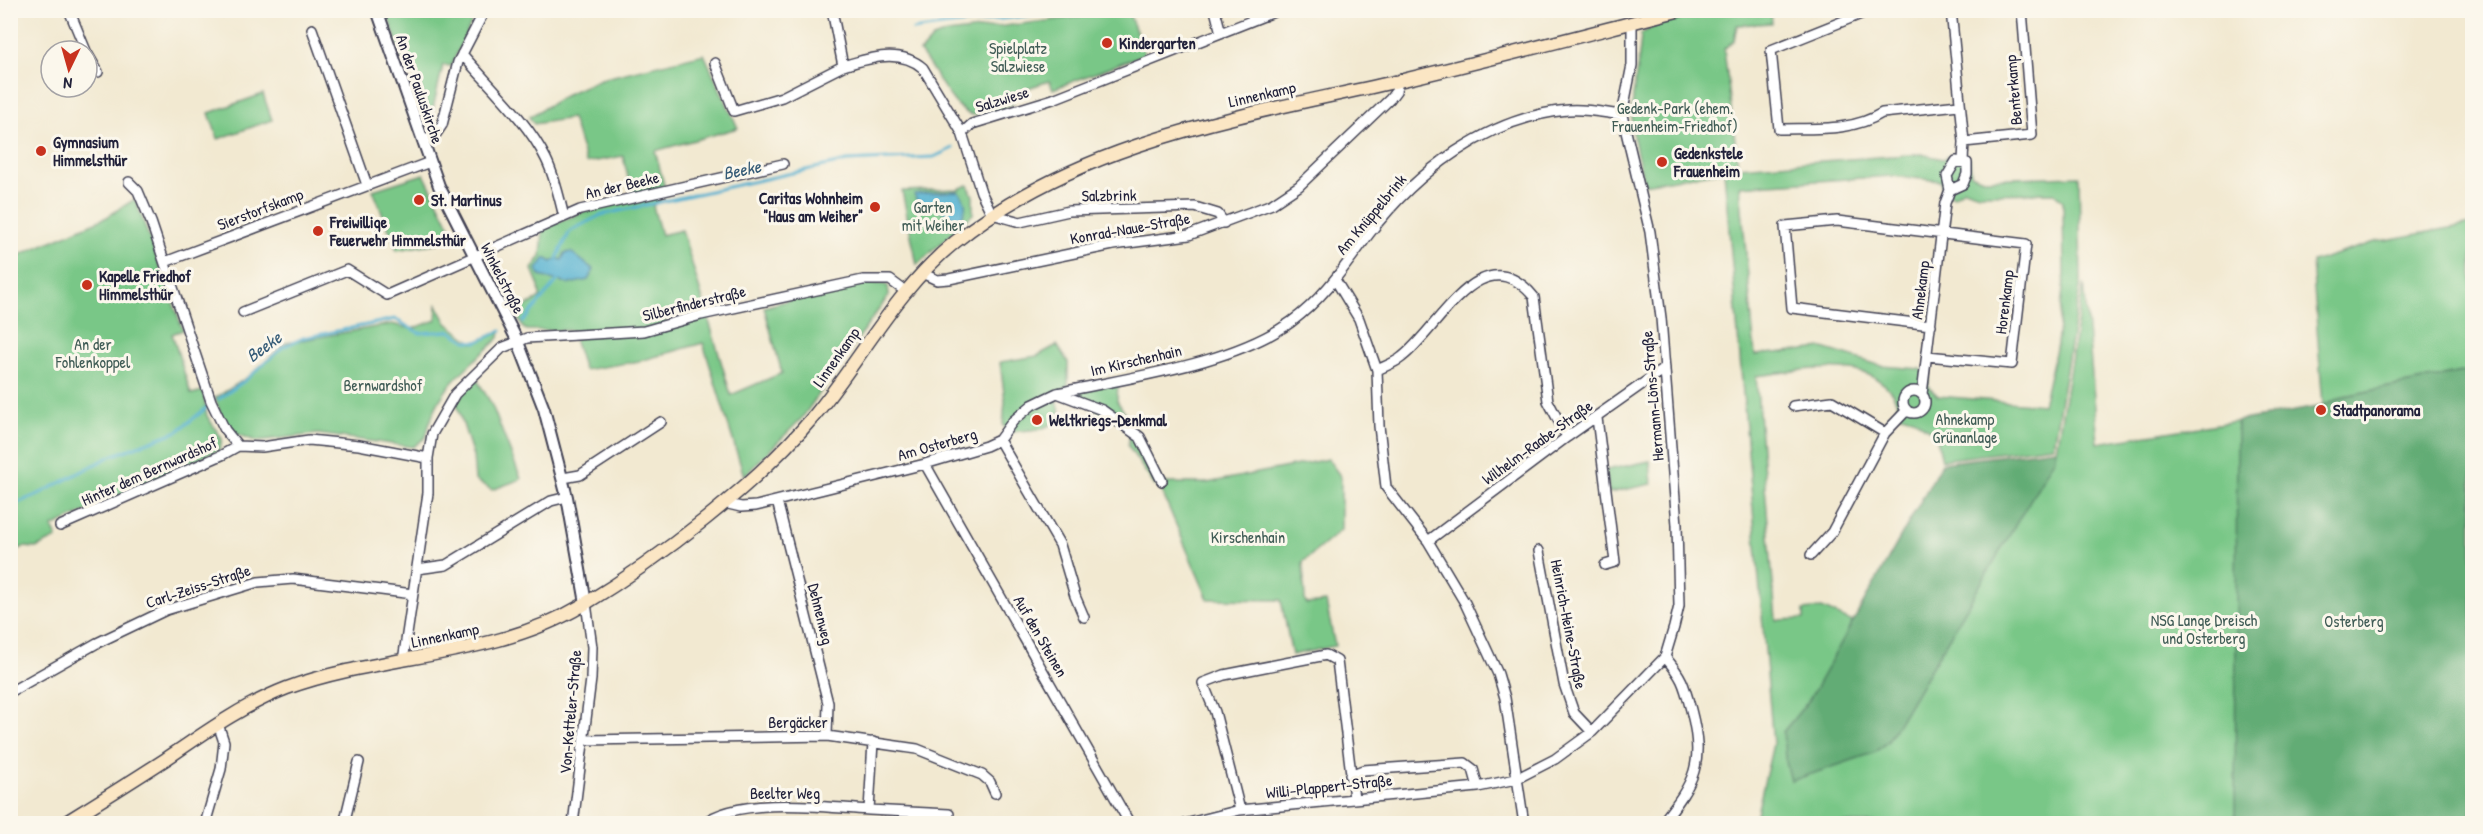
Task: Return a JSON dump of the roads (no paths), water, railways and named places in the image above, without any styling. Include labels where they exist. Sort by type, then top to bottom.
[{"type":"main road","name":"Linnenkamp","points":[[63,824],[218,724],[254,703],[287,688],[318,678],[524,633],[558,619],[586,603],[724,502],[786,446],[814,416],[905,291],[922,273],[992,214],[1045,183],[1120,150],[1216,122],[1398,81],[1681,10]]},
{"type":"street","points":[[69,10],[81,39]]},
{"type":"street","name":"An der Pauluskirche","points":[[367,184],[430,162],[377,10]]},
{"type":"street","points":[[423,142],[436,134],[442,125],[462,54],[485,10]]},
{"type":"street","points":[[832,10],[843,66]]},
{"type":"street","points":[[1215,10],[1221,33]]},
{"type":"street","name":"Salzwiese","points":[[962,133],[972,124],[1053,99],[1279,10]]},
{"type":"street","points":[[1871,10],[1771,50],[1779,129],[1836,128],[1871,120],[1881,113],[1959,105]]},
{"type":"street","name":"Ahnekamp","points":[[1950,190],[1963,184],[1967,174],[1966,163],[1963,161],[1964,142],[1951,10]]},
{"type":"street","name":"Benterkamp","points":[[1964,142],[2032,135],[2022,10]]},
{"type":"street","name":"Hermann-Löns-Straße","points":[[1632,23],[1632,65],[1622,115],[1650,232],[1665,368],[1679,571],[1679,606],[1665,657]]},
{"type":"street","points":[[312,29],[367,184]]},
{"type":"street","points":[[462,54],[529,132],[543,153],[553,174],[564,217]]},
{"type":"street","points":[[715,63],[734,111],[782,97],[843,66],[869,58],[903,56],[914,60],[923,68],[962,133],[981,192],[992,214]]},
{"type":"street","name":"Konrad-Naue-Straße","points":[[922,273],[937,280],[949,279],[1113,244],[1170,239],[1224,223],[1272,204],[1299,186],[1390,99],[1398,81]]},
{"type":"street","name":"Am Knüppelbrink","points":[[1290,322],[1336,281],[1370,233],[1406,190],[1456,151],[1527,117],[1569,110],[1622,115]]},
{"type":"street","name":"Ahnekamp","points":[[1922,394],[1945,203],[1950,190],[1947,176],[1956,161],[1963,161]]},
{"type":"street","name":"Winkelstraße","points":[[430,162],[518,342]]},
{"type":"street","name":"An der Beeke","points":[[243,312],[347,270],[387,296],[588,207],[783,164]]},
{"type":"street","points":[[129,182],[138,192],[165,262],[211,401],[225,430],[238,446]]},
{"type":"street","name":"Sierstorfskamp","points":[[165,262],[367,184]]},
{"type":"street","name":"Salzbrink","points":[[992,214],[1020,222],[1069,210],[1195,207],[1218,214],[1224,223]]},
{"type":"street","points":[[1931,325],[1792,308],[1785,226],[1837,221],[1942,233]]},
{"type":"street","name":"Horenkamp","points":[[1927,356],[2012,364],[2026,244],[1942,233]]},
{"type":"street","points":[[1377,370],[1402,357],[1467,288],[1489,276],[1506,274],[1526,288],[1534,297],[1548,401],[1567,437]]},
{"type":"street","name":"Silberfinderstraße","points":[[404,661],[428,493],[428,458],[432,434],[455,394],[502,348],[527,338],[644,331],[712,313],[863,280],[890,280],[905,291]]},
{"type":"street","points":[[1336,281],[1359,319],[1377,370],[1379,426],[1386,487],[1428,541],[1465,603],[1498,674],[1505,698],[1524,824]]},
{"type":"street","name":"Im Kirschenhain","points":[[999,440],[1013,421],[1032,405],[1057,393],[1233,352],[1290,322]]},
{"type":"street","name":"Von-Ketteler-Straße","points":[[518,342],[544,409],[567,497],[586,603],[592,657],[585,740],[573,824]]},
{"type":"street","name":"Wilhelm-Raabe-Straße","points":[[1428,541],[1567,437],[1665,368]]},
{"type":"street","points":[[1916,391],[1922,394],[1925,402],[1922,409],[1913,412],[1907,410],[1904,402],[1908,393],[1916,391]]},
{"type":"street","points":[[1057,393],[1102,410],[1140,437],[1162,481]]},
{"type":"street","points":[[1792,406],[1832,401],[1885,433]]},
{"type":"street","points":[[1811,555],[1832,532],[1885,433],[1907,410]]},
{"type":"street","points":[[1597,417],[1615,562],[1605,565]]},
{"type":"street","points":[[562,478],[580,475],[661,422]]},
{"type":"street","name":"Hinter dem Bernwardshof","points":[[60,526],[238,446],[262,447],[309,440],[358,445],[428,458]]},
{"type":"street","name":"Am Osterberg","points":[[724,502],[744,508],[777,501],[925,464],[999,440],[1060,545],[1075,596],[1084,617]]},
{"type":"street","name":"Auf den Steinen","points":[[925,464],[1130,824]]},
{"type":"street","points":[[417,568],[446,565],[551,501],[567,497]]},
{"type":"street","name":"Dehnenweg","points":[[777,501],[828,703],[827,736]]},
{"type":"street","name":"Heinrich-Heine-Straße","points":[[1539,551],[1564,684],[1574,712],[1592,732]]},
{"type":"street","name":"Carl-Zeiss-Straße","points":[[10,692],[97,643],[157,613],[258,582],[292,579],[412,594]]},
{"type":"street","points":[[1240,810],[1215,712],[1203,683],[1224,675],[1326,655],[1337,661],[1354,798]]},
{"type":"street","points":[[1661,824],[1680,800],[1698,761],[1698,737],[1683,678],[1665,657]]},
{"type":"street","name":"Willi-Plappert-Straße","points":[[1185,824],[1240,810],[1478,787],[1516,779],[1555,759],[1592,732],[1665,657]]},
{"type":"street","points":[[205,824],[223,751],[224,742],[218,724]]},
{"type":"street","name":"Bergäcker","points":[[585,740],[827,736],[917,749],[982,775],[990,782],[995,793]]},
{"type":"street","points":[[869,810],[873,742]]},
{"type":"street","points":[[344,824],[358,762]]},
{"type":"street","name":"Willi-Plappert-Straße","points":[[1350,775],[1363,770],[1465,763],[1473,769],[1478,787]]},
{"type":"street","name":"Beelter Weg","points":[[704,824],[711,817],[747,806],[949,814]]},
{"type":"water","points":[[958,191],[965,205],[960,219],[934,206],[919,206],[914,194]]},
{"type":"water","points":[[571,252],[594,270],[588,280],[569,284],[540,276],[537,269],[545,258],[552,262],[557,258],[562,260],[565,253]]},
{"type":"waterway","points":[[913,30],[1065,10]]},
{"type":"waterway","name":"Beeke","points":[[557,258],[570,231],[601,215],[847,161],[934,157],[953,148]]},
{"type":"waterway","name":"Beeke","points":[[523,322],[558,280]]},
{"type":"waterway","name":"Beeke","points":[[219,399],[247,379],[283,347],[303,338],[395,319],[419,333],[450,331],[466,341],[477,342],[501,331]]},
{"type":"waterway","name":"Beeke","points":[[10,506],[39,494],[111,456],[178,431],[210,405]]},
{"type":"place","name":"Kindergarten","points":[[1107,43]]},
{"type":"place","name":"Gymnasium Himmelsthür","points":[[41,151]]},
{"type":"place","name":"Gedenkstele Frauenheim","points":[[1662,162]]},
{"type":"place","name":"St. Martinus","points":[[419,200]]},
{"type":"place","name":"Caritas Wohnheim \"Haus am Weiher\"","points":[[875,207]]},
{"type":"place","name":"Freiwillige Feuerwehr Himmelsthür","points":[[318,231]]},
{"type":"place","name":"Kapelle Friedhof Himmelsthür","points":[[87,285]]},
{"type":"place","name":"Stadtpanorama","points":[[2321,410]]},
{"type":"place","name":"Weltkriegs-Denkmal","points":[[1037,420]]},
{"type":"park label","name":"Spielplatz Salzwiese","points":[[1018,57]]},
{"type":"park label","name":"Gedenk-Park (ehem. Frauenheim-Friedhof)","points":[[1675,117]]},
{"type":"park label","name":"Garten mit Weiher","points":[[933,216]]},
{"type":"park label","name":"An der Fohlenkoppel","points":[[93,353]]},
{"type":"park label","name":"Bernwardshof","points":[[383,385]]},
{"type":"park label","name":"Ahnekamp Grünanlage","points":[[1965,428]]},
{"type":"park label","name":"Kirschenhain","points":[[1248,537]]},
{"type":"park label","name":"Osterberg","points":[[2354,621]]},
{"type":"park label","name":"NSG Lange Dreisch und Osterberg","points":[[2204,629]]}]
